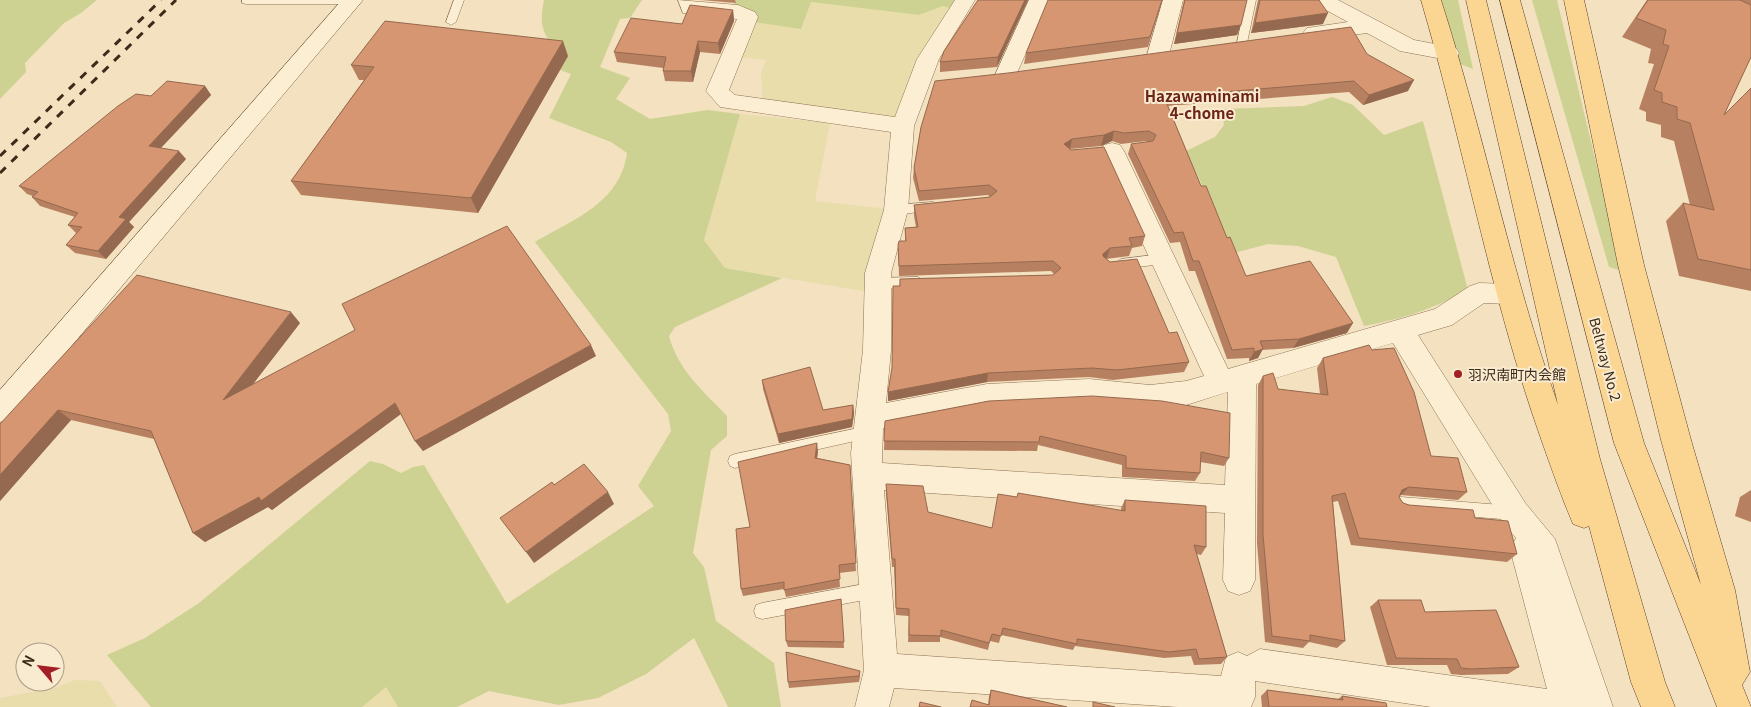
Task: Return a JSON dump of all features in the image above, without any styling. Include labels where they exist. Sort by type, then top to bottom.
[{"type":"main road","points":[[1431,0],[1448,53],[1509,294],[1561,454],[1653,694]]},
{"type":"main road","points":[[1476,0],[1585,459],[1653,694]]},
{"type":"main road","name":"Beltway No.2","points":[[1510,0],[1629,443],[1734,707]]},
{"type":"main road","points":[[1574,0],[1631,265],[1676,440],[1719,590],[1739,707]]},
{"type":"street","points":[[0,410],[353,0]]},
{"type":"street","points":[[688,0],[690,9],[738,11],[748,17],[717,91],[728,102],[903,126]]},
{"type":"street","points":[[872,707],[881,670],[866,453],[877,350],[878,273],[896,210],[903,126],[928,83],[928,59],[965,0]]},
{"type":"street","points":[[1006,75],[1038,0]]},
{"type":"street","points":[[1158,55],[1173,0]]},
{"type":"street","points":[[1322,0],[1408,46],[1448,53]]},
{"type":"street","points":[[1291,36],[1370,26]]},
{"type":"street","points":[[1112,151],[1162,259],[1232,380],[1240,500],[1239,580]]},
{"type":"street","points":[[869,425],[987,396],[1089,391],[1150,397],[1186,394],[1443,317],[1479,293],[1509,294]]},
{"type":"street","points":[[1400,330],[1523,523],[1544,549],[1596,707]]},
{"type":"street","points":[[869,476],[1240,500]]},
{"type":"street","points":[[1523,523],[1524,541],[1569,707]]},
{"type":"street","points":[[881,670],[1244,682],[1554,707]]},
{"type":"lane","points":[[246,1],[353,0]]},
{"type":"lane","points":[[451,22],[459,0]]},
{"type":"lane","points":[[1243,43],[1251,0]]},
{"type":"lane","points":[[896,210],[942,205]]},
{"type":"lane","points":[[1108,265],[1162,259]]},
{"type":"lane","points":[[878,283],[936,281]]},
{"type":"lane","points":[[735,461],[869,425]]},
{"type":"lane","points":[[1401,504],[1523,523]]},
{"type":"lane","points":[[762,611],[875,590]]},
{"type":"shaded area","points":[[811,2],[919,15],[943,6],[956,10],[899,118],[763,103],[761,72],[766,60],[739,57],[753,22]]},
{"type":"shaded area","points":[[740,114],[830,123],[815,201],[889,209],[869,292],[725,268],[704,240]]},
{"type":"shaded area","points":[[75,680],[100,681],[117,707],[0,707],[0,698],[32,692],[65,692],[65,684]]},
{"type":"shaded area","points":[[386,686],[398,707],[362,707]]},
{"type":"green space","points":[[0,0],[97,0],[81,13],[64,23],[25,63],[26,72],[0,99]]},
{"type":"green space","points":[[544,0],[642,0],[630,18],[620,19],[600,67],[630,78],[616,99],[650,119],[708,110],[740,114],[704,240],[725,268],[782,278],[675,327],[669,336],[685,370],[727,416],[727,436],[711,450],[693,553],[704,567],[716,621],[774,663],[781,707],[728,707],[694,638],[646,674],[598,698],[559,705],[489,691],[457,707],[398,707],[386,687],[362,707],[151,707],[107,655],[145,638],[199,603],[370,461],[383,464],[401,473],[413,467],[424,465],[507,604],[654,506],[638,486],[671,431],[668,414],[535,242],[593,208],[605,197],[615,185],[623,170],[627,153],[611,142],[549,118],[571,74],[552,67],[557,52],[543,28]]},
{"type":"green space","points":[[734,0],[962,0],[956,10],[943,6],[919,15],[811,2],[801,29],[753,22],[735,6]]},
{"type":"green space","points":[[1439,0],[1458,0],[1473,69],[1460,64]]},
{"type":"green space","points":[[1532,0],[1557,0],[1622,271],[1609,267]]},
{"type":"green space","points":[[1332,97],[1353,105],[1384,135],[1423,121],[1468,290],[1418,312],[1364,326],[1336,257],[1298,246],[1268,244],[1234,253],[1186,151],[1215,137],[1224,125],[1222,109],[1304,106]]},
{"type":"building","points":[[978,0],[1025,0],[998,57],[940,62],[944,51]]},
{"type":"building","points":[[1048,0],[1162,0],[1150,37],[1026,53]]},
{"type":"building","points":[[1185,0],[1247,0],[1241,25],[1177,33]]},
{"type":"building","points":[[1260,0],[1319,0],[1328,13],[1255,23]]},
{"type":"building","points":[[1648,0],[1740,0],[1751,5],[1751,57],[1724,115],[1751,88],[1751,270],[1698,259],[1683,203],[1714,210],[1690,123],[1677,119],[1677,107],[1662,102],[1662,93],[1654,90],[1669,46],[1663,44],[1666,30],[1636,18]]},
{"type":"building","points":[[690,5],[733,10],[718,43],[698,41],[691,71],[663,71],[666,57],[614,52],[631,18],[682,24]]},
{"type":"building","points":[[385,21],[563,41],[471,198],[291,181],[374,67],[351,65]]},
{"type":"building","points":[[1351,27],[1367,54],[1414,80],[1369,95],[1354,81],[1164,97],[1201,186],[1206,186],[1227,238],[1230,237],[1246,276],[1310,261],[1353,323],[1299,339],[1260,341],[1263,349],[1254,352],[1254,348],[1232,350],[1199,261],[1193,261],[1183,232],[1174,233],[1131,144],[1153,141],[1156,135],[1149,131],[1124,133],[1114,131],[1104,135],[1072,139],[1064,144],[1071,150],[1104,147],[1145,236],[1129,238],[1132,246],[1110,248],[1103,256],[1110,262],[1137,259],[1169,333],[1177,332],[1189,362],[1117,370],[1092,368],[988,373],[888,392],[892,368],[893,286],[900,286],[900,279],[1053,275],[1061,268],[1053,261],[899,266],[898,245],[899,241],[906,241],[905,228],[918,227],[914,205],[990,197],[997,191],[989,185],[919,191],[914,168],[921,127],[935,81]]},
{"type":"building","points":[[167,81],[205,86],[149,146],[179,151],[119,217],[126,219],[98,251],[66,245],[82,227],[68,225],[78,213],[32,197],[38,192],[19,186],[118,106],[136,94],[151,96]]},
{"type":"building","points":[[507,226],[591,345],[415,441],[395,403],[261,501],[259,497],[193,533],[151,431],[58,410],[0,475],[0,424],[137,275],[291,312],[223,400],[355,330],[342,304]]},
{"type":"building","points":[[1369,345],[1372,350],[1394,348],[1414,392],[1431,456],[1458,458],[1467,492],[1409,487],[1402,490],[1399,497],[1403,503],[1473,510],[1475,518],[1508,521],[1517,554],[1359,538],[1345,493],[1332,496],[1345,641],[1310,635],[1310,641],[1272,636],[1263,535],[1263,376],[1273,373],[1278,389],[1328,395],[1323,358]]},
{"type":"building","points":[[810,367],[823,410],[853,405],[852,419],[778,434],[762,380]]},
{"type":"building","points":[[1092,396],[1162,401],[1230,413],[1229,458],[1201,452],[1200,473],[1126,468],[1126,456],[1040,436],[1039,442],[884,441],[885,421],[989,401]]},
{"type":"building","points":[[817,443],[815,458],[850,465],[856,563],[839,565],[840,579],[784,590],[784,582],[741,589],[736,529],[750,527],[738,462]]},
{"type":"building","points":[[584,464],[608,492],[526,552],[500,518],[552,482],[554,485]]},
{"type":"building","points":[[886,484],[923,486],[928,512],[992,528],[998,494],[1017,497],[1018,493],[1125,511],[1125,500],[1206,506],[1206,547],[1194,545],[1227,657],[1199,659],[1196,649],[1169,652],[1077,639],[1077,644],[1003,628],[1001,636],[992,634],[989,643],[941,630],[941,636],[909,635],[909,609],[896,608],[895,559],[892,559]]},
{"type":"building","points":[[841,599],[844,642],[786,641],[785,610]]},
{"type":"building","points":[[1378,600],[1421,600],[1425,612],[1496,610],[1519,667],[1471,669],[1461,668],[1457,659],[1396,658]]},
{"type":"building","points":[[786,652],[860,671],[859,676],[788,682]]},
{"type":"building","points":[[991,690],[1067,707],[970,707],[972,700],[989,705]]},
{"type":"building","points":[[1267,690],[1343,700],[1342,696],[1386,703],[1387,707],[1269,707]]},
{"type":"building","points":[[920,702],[941,707],[919,707]]},
{"type":"building","points":[[1093,702],[1115,707],[1093,707]]},
{"type":"railway","points":[[0,156],[161,0]]},
{"type":"railway","points":[[0,173],[176,0]]},
{"type":"place","name":"羽沢南町内会館","points":[[1458,374]]},
{"type":"district","name":"Hazawaminami 4-chome","points":[[1202,104]]}]
